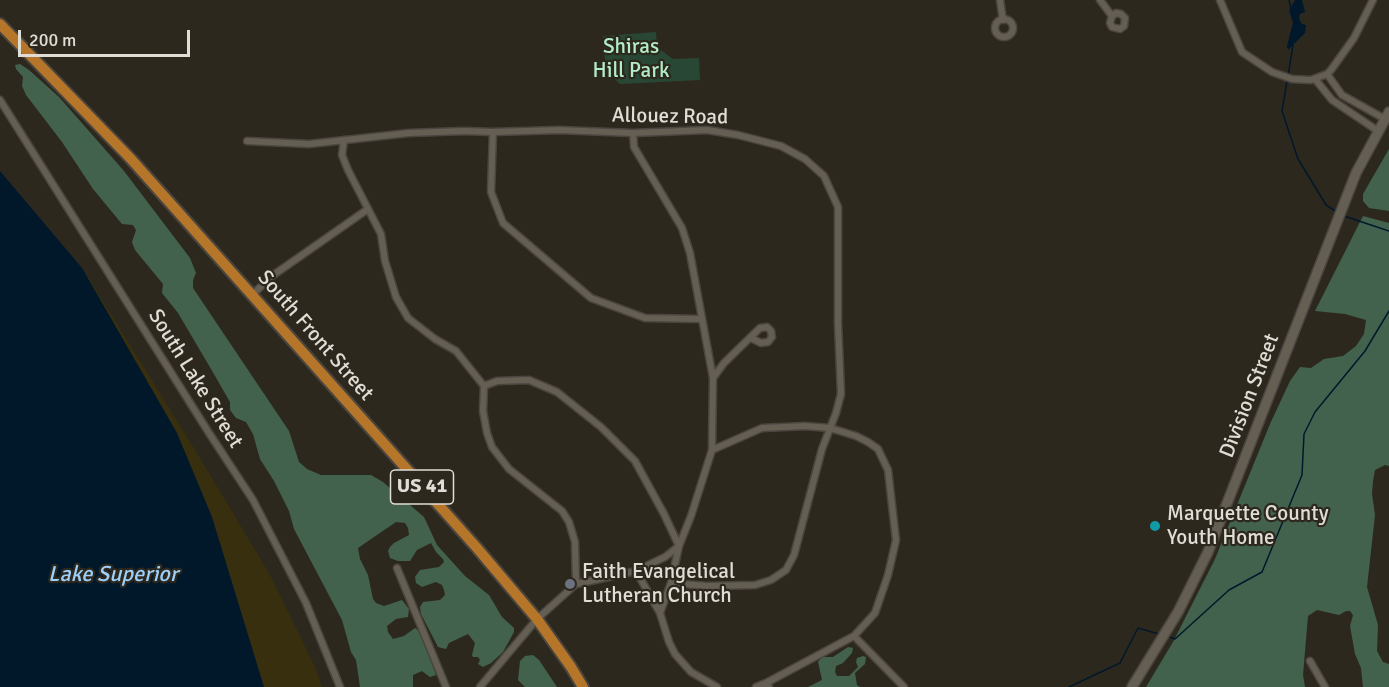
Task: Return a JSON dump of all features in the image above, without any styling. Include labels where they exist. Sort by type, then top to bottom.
[{"type":"highway","name":"South Front Street","points":[[0,24],[131,159],[477,548],[537,619],[571,666],[583,687]]},
{"type":"street","points":[[1000,0],[1003,20]]},
{"type":"street","points":[[1100,0],[1112,16]]},
{"type":"street","points":[[1220,0],[1242,52],[1272,72],[1292,79],[1315,79],[1326,74],[1354,38],[1373,0]]},
{"type":"street","points":[[1326,74],[1342,95],[1387,115]]},
{"type":"street","points":[[1315,79],[1332,100],[1378,131]]},
{"type":"street","name":"South Lake Street","points":[[0,100],[253,500],[306,603],[340,687]]},
{"type":"street","name":"Division Street","points":[[1132,687],[1178,612],[1208,552],[1356,173],[1387,115]]},
{"type":"street","name":"Allouez Road","points":[[247,141],[309,144],[409,133],[464,131],[559,130],[633,133],[707,130],[781,146],[806,159],[824,176],[838,207],[838,323],[841,394],[822,449],[794,555],[786,570],[771,580],[755,585],[707,586],[671,583]]},
{"type":"street","points":[[494,132],[491,192],[503,222],[591,298],[645,318],[701,319]]},
{"type":"street","points":[[633,133],[634,147],[682,228],[690,253],[713,378],[712,450],[692,516],[679,546],[671,583],[660,613]]},
{"type":"street","points":[[344,140],[342,155],[381,234],[385,261],[396,297],[408,318],[435,339],[456,351],[484,386],[483,411],[492,447],[509,469],[562,511],[569,522],[575,542],[576,584]]},
{"type":"street","points":[[253,294],[273,276],[368,208]]},
{"type":"street","points":[[713,378],[724,363],[751,338]]},
{"type":"street","points":[[484,386],[497,381],[529,380],[558,392],[601,427],[635,461],[679,546]]},
{"type":"street","points":[[712,450],[762,428],[805,426],[830,428],[856,436],[878,450],[888,470],[896,540],[888,575],[875,613],[854,636],[768,685],[756,687]]},
{"type":"street","points":[[480,687],[537,619],[576,584],[636,571],[665,557],[679,546]]},
{"type":"street","points":[[397,568],[446,687]]},
{"type":"street","points":[[636,571],[660,613],[675,654],[691,672],[717,687]]},
{"type":"street","points":[[854,636],[904,687]]},
{"type":"street","points":[[1310,661],[1325,687]]},
{"type":"green space","name":"Shiras Hill Park","points":[[656,32],[657,47],[673,59],[699,58],[700,80],[620,84],[606,71],[603,36]]},
{"type":"green space","points":[[20,64],[59,97],[124,171],[190,258],[196,273],[193,288],[289,431],[299,462],[307,469],[321,475],[371,475],[383,482],[424,517],[437,545],[465,576],[489,595],[502,617],[514,628],[503,652],[491,663],[483,667],[478,664],[480,660],[478,657],[472,655],[475,643],[468,634],[449,643],[446,649],[438,647],[421,614],[420,607],[423,602],[440,600],[445,595],[444,590],[442,585],[436,582],[422,587],[416,583],[415,577],[420,570],[439,567],[444,562],[443,559],[431,543],[417,550],[410,561],[390,558],[388,551],[390,547],[409,535],[405,523],[396,522],[358,548],[360,559],[368,575],[376,603],[384,606],[402,600],[409,609],[408,617],[396,619],[387,626],[388,632],[393,639],[404,636],[415,628],[421,632],[436,675],[430,677],[422,671],[413,675],[413,687],[360,687],[356,660],[351,652],[342,620],[294,529],[289,511],[274,481],[260,459],[253,434],[246,422],[236,418],[230,410],[230,402],[211,369],[178,313],[162,293],[163,284],[135,250],[132,242],[136,230],[133,225],[122,224],[93,189],[62,142],[26,95],[22,86],[23,77],[15,65]]},
{"type":"green space","points":[[1389,149],[1389,211],[1369,208],[1363,201],[1363,194]]},
{"type":"green space","points":[[1363,216],[1389,223],[1389,466],[1385,465],[1375,470],[1373,481],[1375,515],[1367,587],[1378,625],[1377,651],[1383,662],[1389,664],[1389,687],[1363,687],[1361,668],[1355,654],[1350,626],[1353,615],[1350,611],[1339,615],[1317,610],[1308,616],[1303,675],[1305,687],[1146,687],[1173,642],[1215,559],[1290,381],[1300,367],[1311,368],[1324,359],[1343,356],[1356,346],[1364,334],[1366,320],[1345,314],[1315,311]]},
{"type":"green space","points":[[848,647],[853,648],[852,653],[843,663],[836,666],[835,672],[837,676],[849,676],[858,667],[857,658],[866,657],[865,664],[855,673],[857,685],[860,687],[808,687],[822,680],[818,662],[822,657],[833,657]]},
{"type":"green space","points":[[533,655],[557,687],[525,687],[518,680],[520,661],[525,656]]},
{"type":"sand","points":[[82,268],[270,575],[315,667],[322,687],[204,687]]},
{"type":"water","points":[[1295,0],[1302,0],[1305,12],[1300,14],[1299,19],[1302,24],[1306,25],[1305,33],[1288,50],[1293,23],[1289,10]]},
{"type":"water","name":"Lake Superior","points":[[0,171],[82,268],[177,433],[212,517],[264,687],[0,687]]},
{"type":"waterway","points":[[1289,0],[1291,8]]},
{"type":"waterway","points":[[1288,76],[1293,45]]},
{"type":"waterway","points":[[1287,81],[1282,111],[1298,159],[1326,205],[1337,212]]},
{"type":"waterway","points":[[1344,216],[1389,231]]},
{"type":"waterway","points":[[1167,636],[1175,639],[1229,590],[1262,572],[1302,475],[1304,434],[1315,412],[1365,351],[1389,311]]},
{"type":"waterway","points":[[1069,687],[1120,663],[1138,628],[1159,634]]},
{"type":"place","name":"Marquette County Youth Home","points":[[1155,526]]},
{"type":"place","name":"Faith Evangelical Lutheran Church","points":[[570,584]]}]
